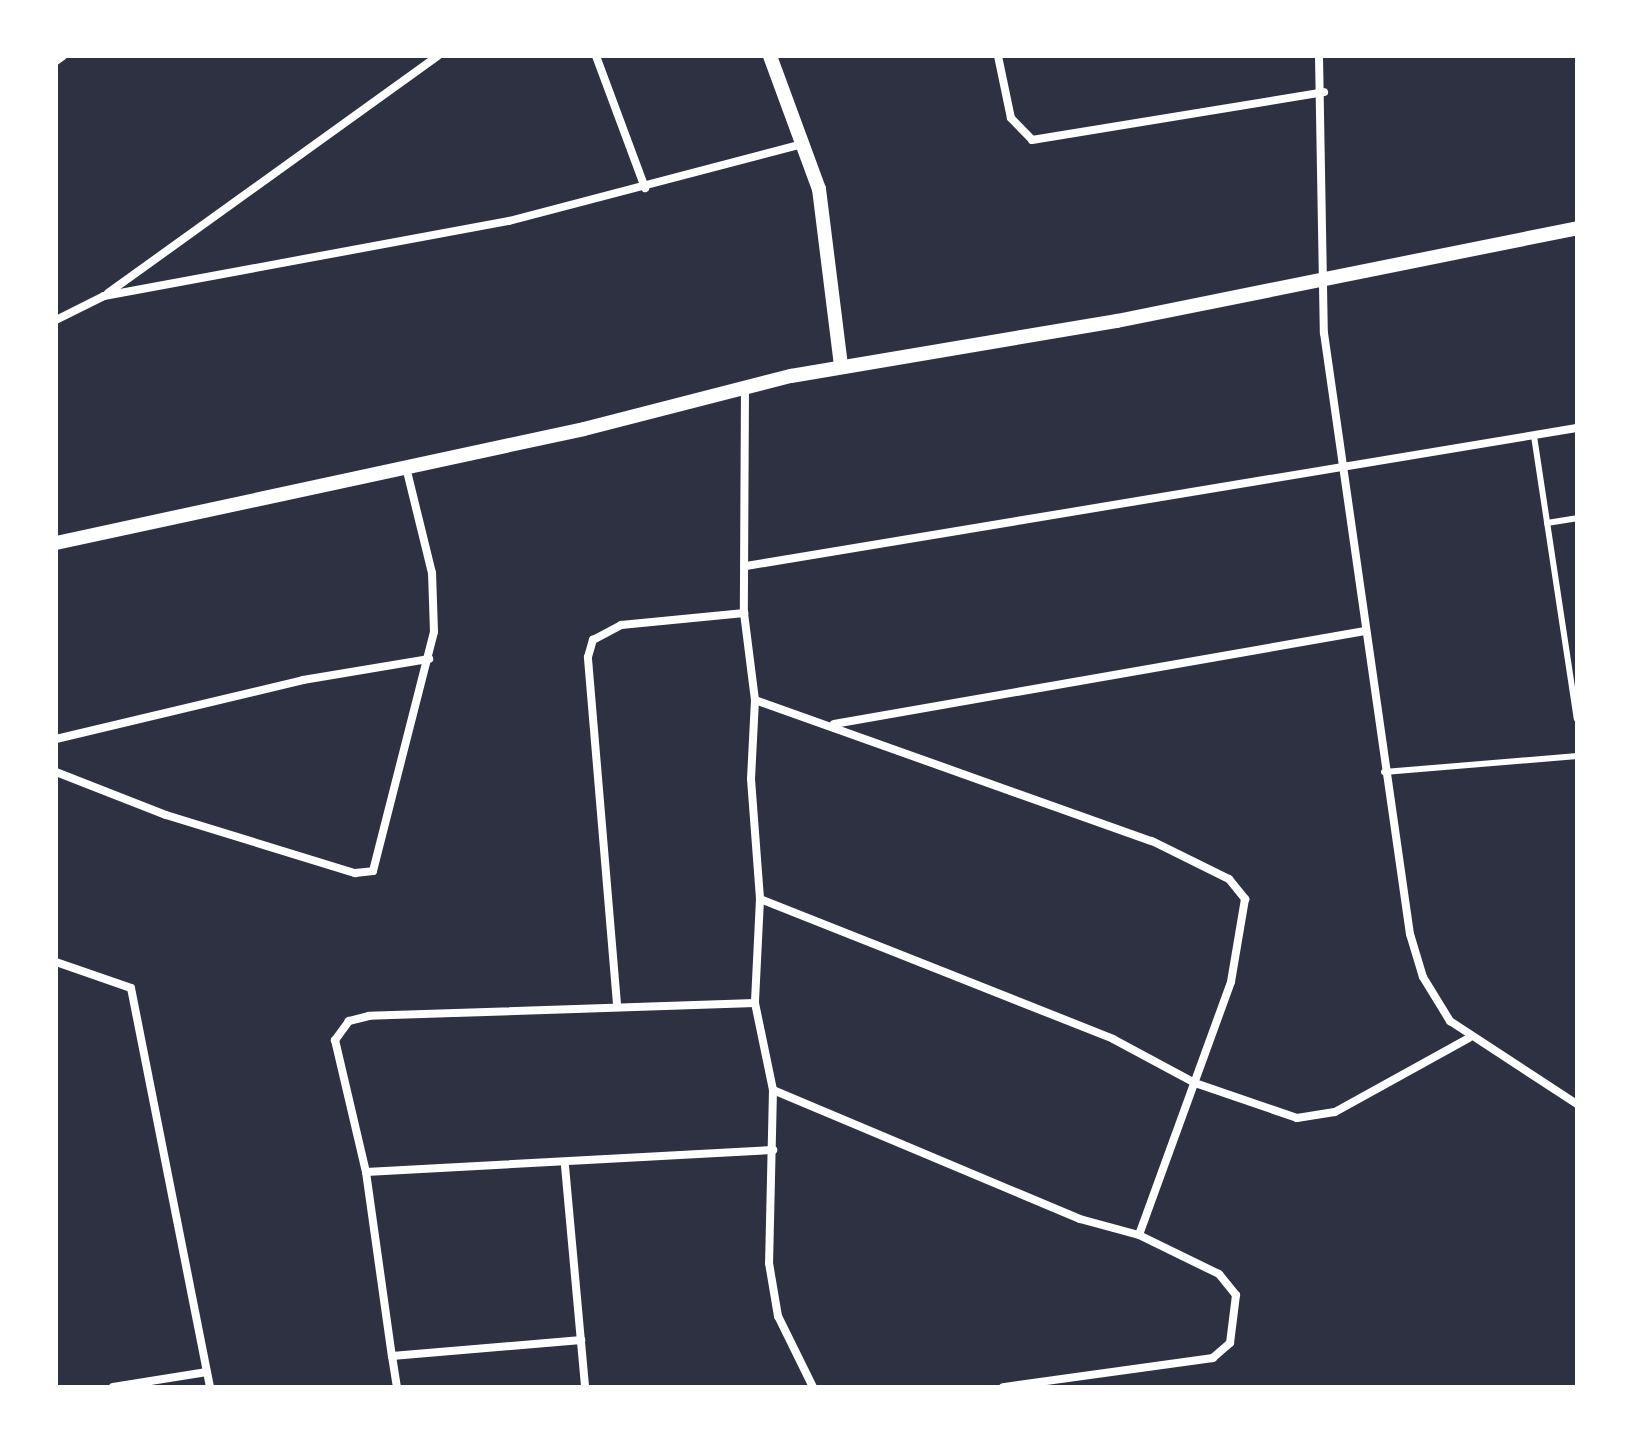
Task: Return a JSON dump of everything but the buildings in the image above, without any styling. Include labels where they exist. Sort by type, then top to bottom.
[{"type":"street","points":[[56,61],[63,56]]},
{"type":"street","points":[[56,320],[104,296],[438,56]]},
{"type":"street","points":[[596,56],[645,188]]},
{"type":"street","points":[[770,56],[807,142],[829,232],[841,366]]},
{"type":"street","points":[[998,56],[1011,118],[1032,140],[1324,92]]},
{"type":"street","points":[[1319,56],[1324,92],[1325,277],[1338,463],[1384,772],[1423,977],[1469,1038],[1577,1104]]},
{"type":"street","points":[[104,296],[395,244],[645,188],[807,142]]},
{"type":"street","points":[[56,543],[841,366],[1577,228]]},
{"type":"street","points":[[745,386],[744,613],[755,700],[751,779],[760,899],[755,1003],[773,1090],[769,1263],[778,1316],[813,1387]]},
{"type":"street","points":[[746,566],[1258,485],[1338,463],[1577,428]]},
{"type":"street","points":[[56,772],[166,815],[366,875],[379,861],[429,659],[432,573],[406,466]]},
{"type":"street","points":[[617,1004],[588,657],[593,640],[621,625],[744,613]]},
{"type":"street","points":[[832,724],[1365,631]]},
{"type":"street","points":[[56,739],[303,680],[429,659]]},
{"type":"street","points":[[755,700],[832,724],[1152,841],[1229,879],[1245,899],[1247,917],[1195,1083],[1139,1235]]},
{"type":"street","points":[[760,899],[1099,1033],[1195,1083],[1297,1118],[1318,1118],[1469,1038]]},
{"type":"street","points":[[56,962],[131,988],[210,1387]]},
{"type":"street","points":[[397,1387],[366,1172],[335,1040],[349,1021],[617,1004],[755,1003]]},
{"type":"street","points":[[773,1090],[1080,1219],[1139,1235],[1230,1284],[1236,1295],[1225,1352],[1200,1362],[1003,1387]]},
{"type":"street","points":[[366,1172],[565,1166],[773,1150]]},
{"type":"street","points":[[565,1166],[585,1387]]},
{"type":"street","points":[[392,1356],[581,1340]]},
{"type":"street","points":[[113,1387],[207,1372]]},
{"type":"lane","points":[[1534,436],[1577,719]]},
{"type":"lane","points":[[1547,523],[1577,518]]},
{"type":"lane","points":[[1384,772],[1577,756]]}]
